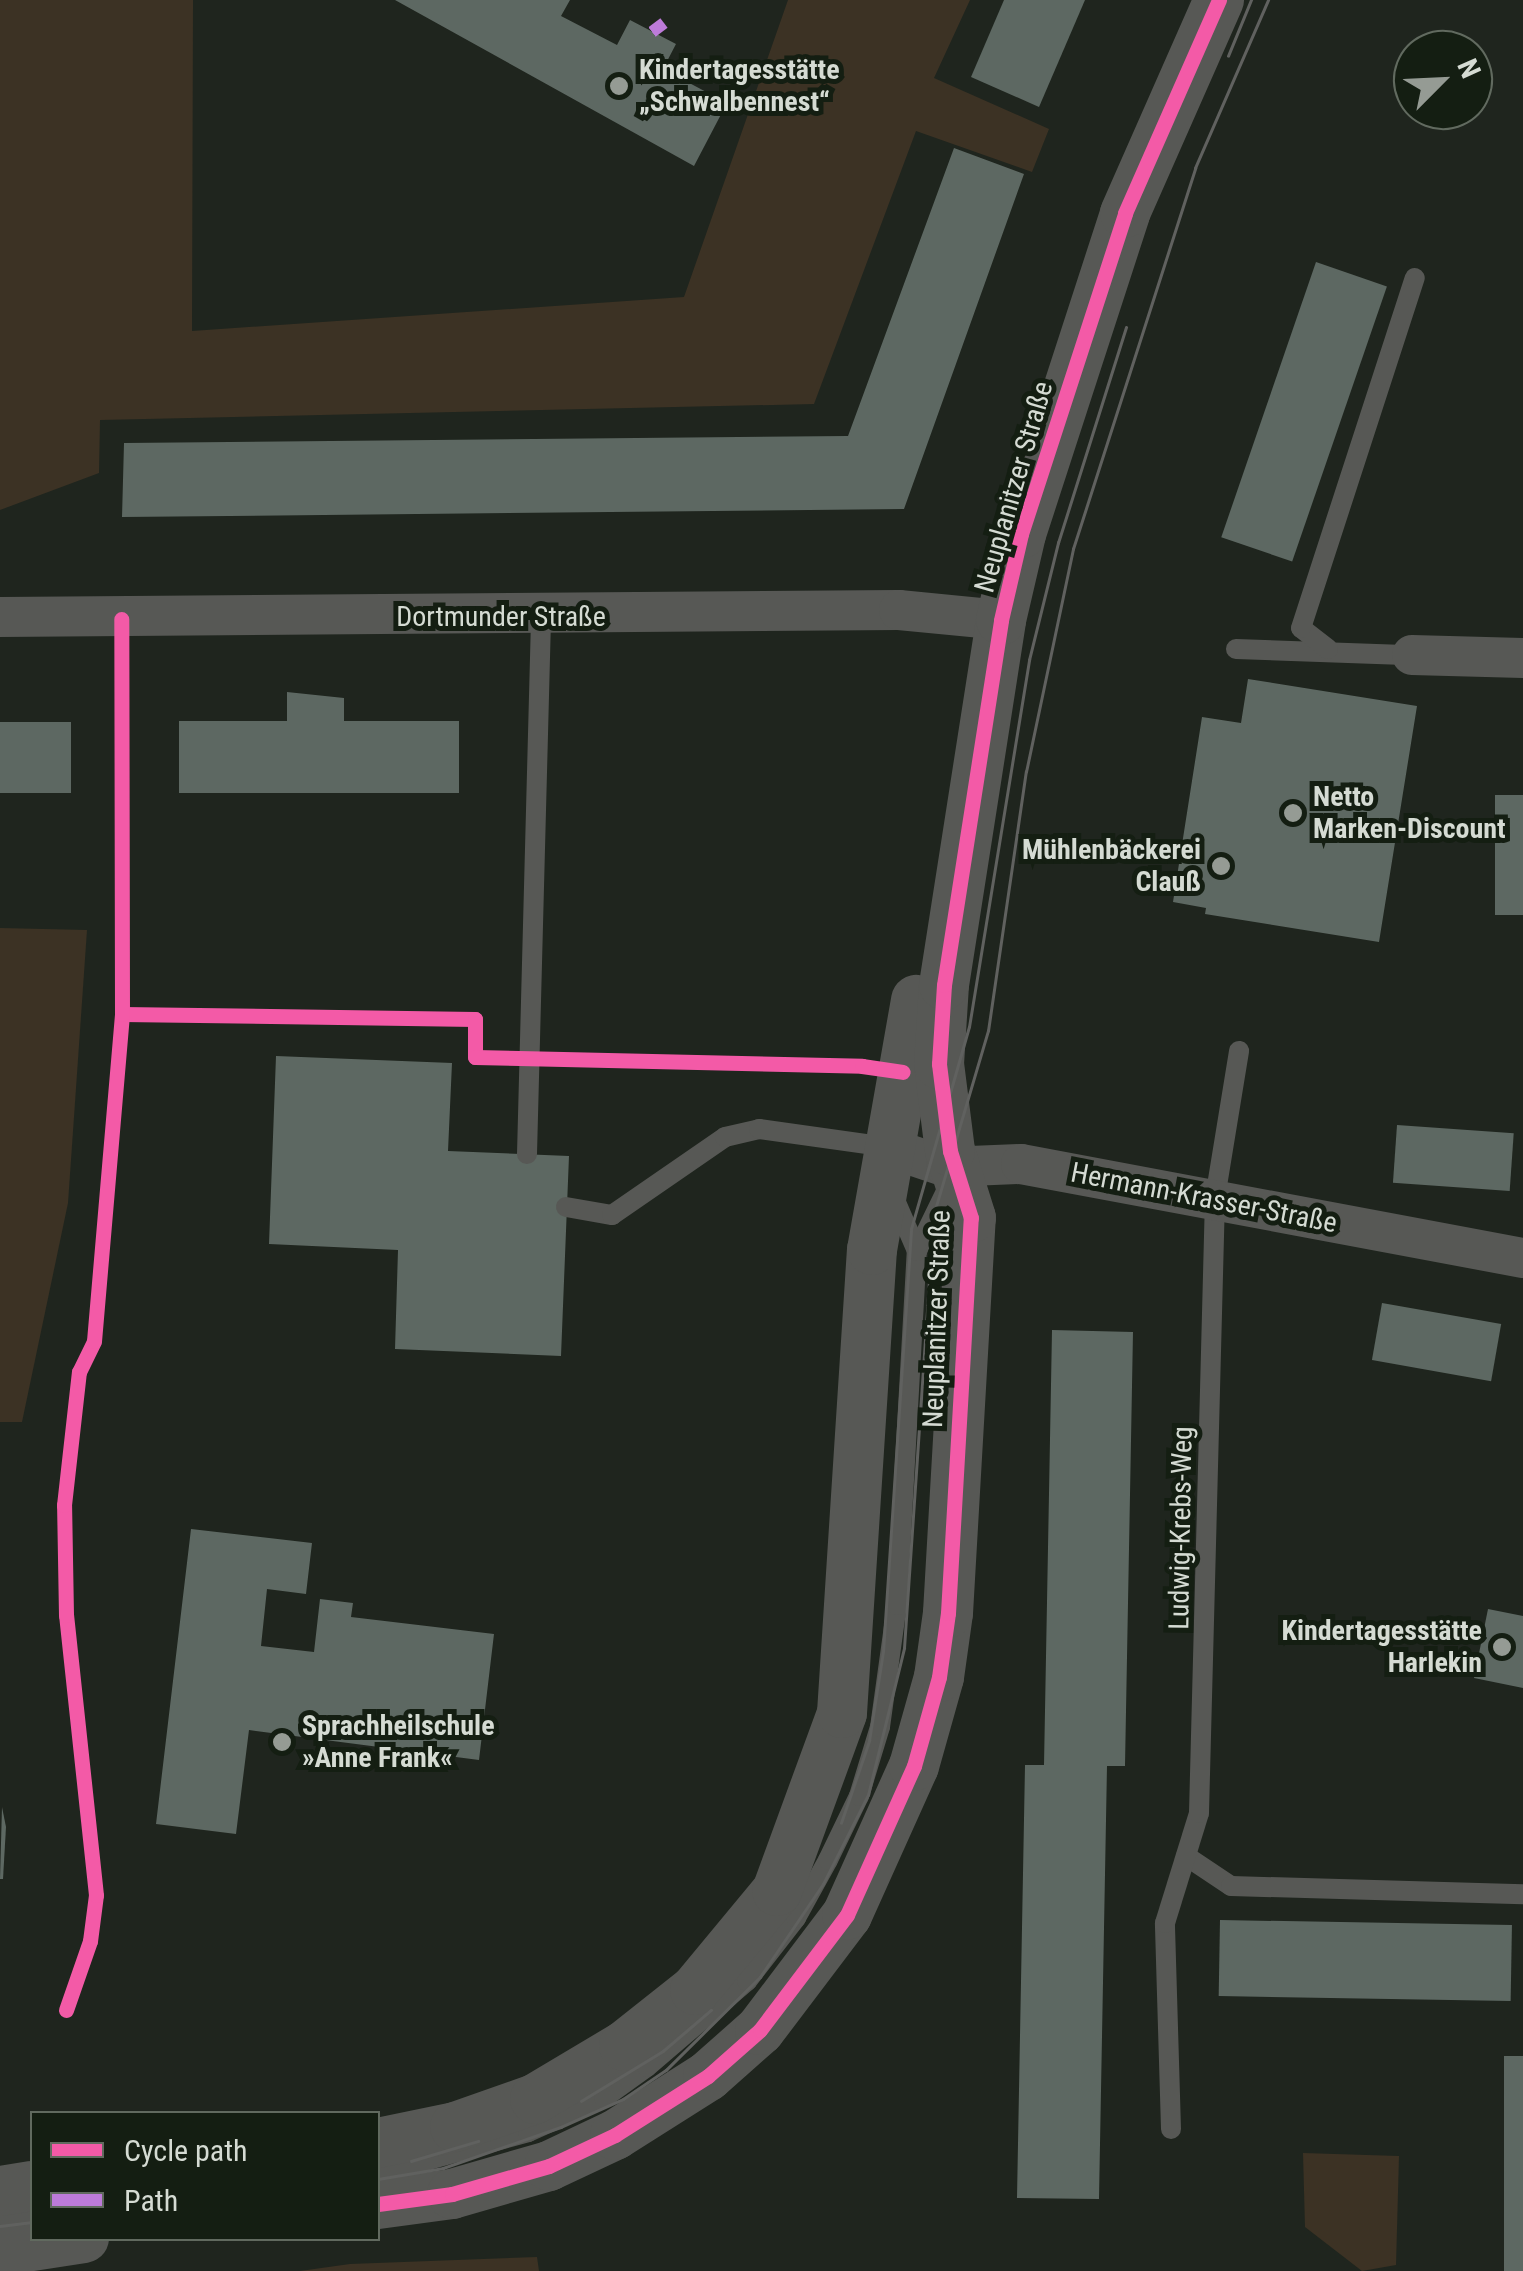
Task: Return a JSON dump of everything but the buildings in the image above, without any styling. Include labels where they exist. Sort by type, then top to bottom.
[{"type":"street","name":"Neuplanitzer Straße","points":[[380,2204],[502,2182],[567,2159],[652,2113],[760,2030],[847,1915],[914,1766],[943,1653],[971,1218],[939,1064],[955,892],[1001,620],[1022,534],[1125,214],[1219,0]]},
{"type":"street","name":"Dortmunder Straße","points":[[0,617],[541,618],[899,610],[1001,620]]},
{"type":"street","points":[[1412,654],[1523,658]]},
{"type":"street","name":"Neuplanitzer Straße","points":[[380,2143],[455,2127],[536,2099],[624,2046],[695,1990],[777,1891],[842,1713],[872,1250],[920,978],[955,892]]},
{"type":"street","name":"Hermann-Krasser-Straße","points":[[885,1162],[958,1168],[1022,1164],[1523,1258]]},
{"type":"street","points":[[0,2191],[30,2186]]},
{"type":"street","points":[[0,2251],[65,2241]]},
{"type":"lane","points":[[1328,649],[1300,628],[1415,278]]},
{"type":"lane","points":[[527,1154],[541,618]]},
{"type":"lane","points":[[1236,650],[1328,649],[1412,654]]},
{"type":"lane","name":"Ludwig-Krebs-Weg","points":[[1172,2129],[1165,1923],[1199,1813],[1215,1198],[1239,1051]]},
{"type":"lane","points":[[380,2173],[501,2143],[604,2098],[723,2006],[796,1918],[858,1796],[886,1705],[912,1402],[917,1251],[885,1162],[759,1129],[724,1137],[612,1215],[566,1207]]},
{"type":"lane","points":[[917,1251],[958,1168]]},
{"type":"lane","points":[[1186,1856],[1231,1886],[1523,1894]]},
{"type":"lane","points":[[0,2221],[30,2217]]},
{"type":"shaded area","points":[[0,0],[193,0],[192,331],[684,297],[788,0],[970,0],[934,78],[1049,129],[1032,172],[916,131],[814,404],[100,420],[99,473],[0,510]]},
{"type":"shaded area","points":[[0,928],[87,930],[68,1203],[22,1422],[0,1422]]},
{"type":"shaded area","points":[[1303,2153],[1399,2156],[1396,2265],[1362,2271],[1305,2227]]},
{"type":"shaded area","points":[[537,2257],[539,2271],[300,2271],[350,2264]]},
{"type":"tram line","points":[[1228,56],[1251,0]]},
{"type":"tram line","points":[[380,2179],[443,2168],[561,2127],[623,2099],[666,2070],[760,1977],[823,1884],[868,1795],[904,1648],[934,1213],[988,1031],[1026,772],[1073,549],[1195,168],[1268,0]]},
{"type":"tram line","points":[[841,1823],[869,1741],[883,1652],[911,1229],[969,1027],[1029,660],[1058,543],[1126,327]]},
{"type":"tram line","points":[[581,2101],[663,2051],[711,2010]]},
{"type":"tram line","points":[[411,2161],[478,2141]]},
{"type":"tram line","points":[[0,2226],[30,2222]]},
{"type":"marked path","points":[[652,32],[664,23]]},
{"type":"cycle path","points":[[380,2204],[452,2194],[549,2166],[615,2135],[708,2076],[760,2030],[847,1915],[914,1766],[939,1677],[948,1613],[971,1218],[950,1151],[939,1064],[944,985],[1001,620],[1021,534],[1125,213],[1219,0]]},
{"type":"cycle path","points":[[66,2010],[90,1941],[96,1895],[66,1615],[64,1505],[79,1372],[94,1341],[122,1014],[121,619]]},
{"type":"cycle path","points":[[122,1014],[475,1019],[475,1057],[862,1066],[903,1072]]},
{"type":"place","name":"Kindertagesstätte „Schwalbennest“","points":[[619,86]]},
{"type":"place","name":"Netto Marken-Discount","points":[[1293,813]]},
{"type":"place","name":"Mühlenbäckerei Clauß","points":[[1221,866]]},
{"type":"place","name":"Kindertagesstätte Harlekin","points":[[1502,1647]]},
{"type":"place","name":"Sprachheilschule »Anne Frank«","points":[[282,1742]]}]
